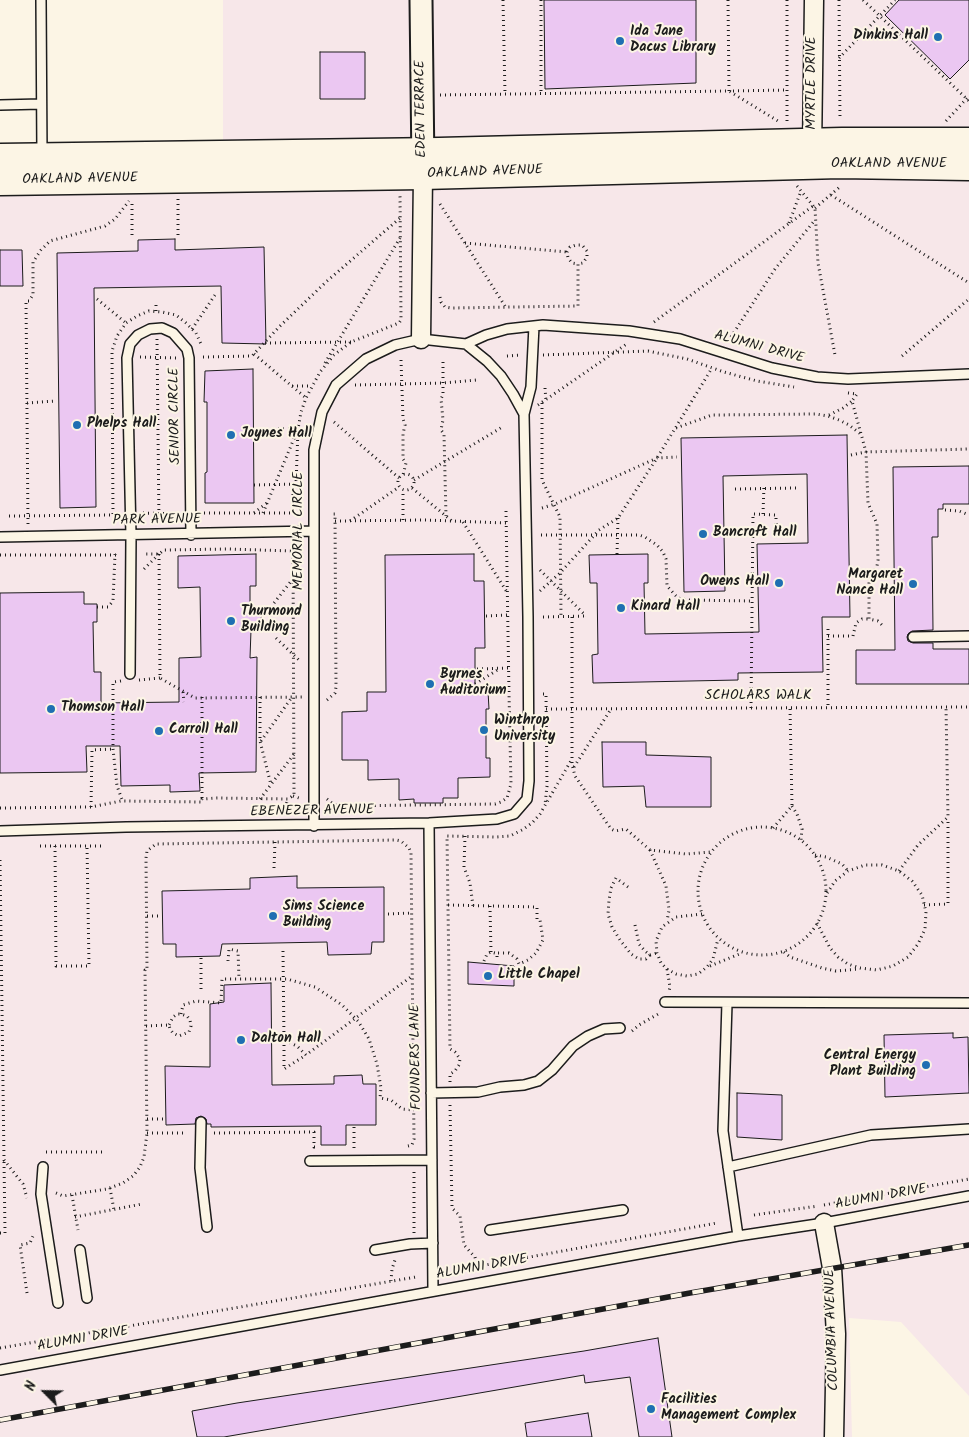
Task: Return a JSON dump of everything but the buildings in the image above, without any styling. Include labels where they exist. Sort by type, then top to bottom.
[{"type":"main road","name":"OAKLAND AVENUE","points":[[806,163],[842,142],[969,142]]},
{"type":"main road","name":"OAKLAND AVENUE","points":[[0,158],[415,172]]},
{"type":"main road","name":"OAKLAND AVENUE","points":[[0,181],[806,163],[969,166]]},
{"type":"street","name":"EDEN TERRACE","points":[[421,0],[415,172],[421,339]]},
{"type":"street","name":"MYRTLE DRIVE","points":[[806,163],[814,0]]},
{"type":"street","name":"COLUMBIA AVENUE","points":[[824,1223],[832,1268],[836,1334],[834,1437]]},
{"type":"lane","points":[[41,0],[42,158]]},
{"type":"lane","points":[[0,105],[42,104]]},
{"type":"lane","points":[[524,414],[501,376],[487,361],[466,344],[486,334],[507,329],[538,326],[531,387],[524,414],[528,601]]},
{"type":"lane","name":"ALUMNI DRIVE","points":[[538,326],[640,333],[680,340],[772,368],[817,377],[848,379],[969,374]]},
{"type":"lane","name":"SENIOR CIRCLE","points":[[131,677],[131,536],[127,358],[130,344],[138,335],[150,329],[162,328],[173,333],[182,342],[189,358],[191,535]]},
{"type":"lane","name":"MEMORIAL CIRCLE","points":[[314,826],[314,450],[322,412],[336,385],[366,359],[395,345],[421,339],[466,344]]},
{"type":"lane","name":"PARK AVENUE","points":[[0,537],[314,532]]},
{"type":"lane","name":"EBENEZER AVENUE","points":[[0,831],[126,827],[429,823],[497,819],[514,814],[527,799],[530,781],[528,601]]},
{"type":"lane","points":[[913,637],[969,636]]},
{"type":"lane","name":"FOUNDERS LANE","points":[[429,823],[433,1291]]},
{"type":"lane","points":[[665,1002],[969,1003]]},
{"type":"lane","points":[[727,1003],[723,1131],[738,1236]]},
{"type":"lane","points":[[431,1093],[478,1092],[500,1087],[524,1086],[538,1080],[552,1070],[573,1046],[588,1036],[604,1029],[620,1028]]},
{"type":"lane","points":[[201,1122],[200,1168],[207,1227]]},
{"type":"lane","points":[[728,1167],[871,1135],[969,1129]]},
{"type":"lane","points":[[310,1161],[432,1160]]},
{"type":"lane","points":[[43,1167],[41,1194],[58,1303]]},
{"type":"lane","name":"ALUMNI DRIVE","points":[[0,1370],[969,1196]]},
{"type":"lane","points":[[490,1230],[623,1210]]},
{"type":"lane","points":[[375,1250],[409,1244],[433,1243]]},
{"type":"lane","points":[[80,1250],[87,1298]]},
{"type":"path","points":[[503,0],[505,94]]},
{"type":"path","points":[[541,0],[541,94]]},
{"type":"path","points":[[728,0],[729,91]]},
{"type":"path","points":[[729,91],[787,127],[786,0]]},
{"type":"path","points":[[839,0],[840,126]]},
{"type":"path","points":[[863,0],[968,99],[942,125]]},
{"type":"path","points":[[839,58],[895,0]]},
{"type":"path","points":[[839,27],[843,23]]},
{"type":"path","points":[[439,95],[787,90]]},
{"type":"path","points":[[789,223],[801,190],[806,163]]},
{"type":"path","points":[[320,372],[334,355],[351,342],[399,323],[401,320],[401,218],[415,172]]},
{"type":"path","points":[[561,617],[560,517],[542,480],[540,404],[617,352],[789,223],[814,207],[842,183]]},
{"type":"path","points":[[801,190],[814,207],[818,263],[835,355]]},
{"type":"path","points":[[29,537],[27,516],[26,301],[33,295],[33,262],[40,250],[50,241],[105,226],[125,207],[132,194]]},
{"type":"path","points":[[178,194],[178,235]]},
{"type":"path","points":[[831,194],[969,283]]},
{"type":"path","points":[[440,196],[440,214]]},
{"type":"path","points":[[440,204],[506,307]]},
{"type":"path","points":[[9,516],[113,515],[112,352],[117,336],[126,323],[149,311],[176,315],[196,333],[201,344],[203,357],[252,356],[326,282],[401,218]]},
{"type":"path","points":[[731,337],[775,269],[816,219]]},
{"type":"path","points":[[263,513],[298,429],[306,398],[312,386],[401,238]]},
{"type":"path","points":[[464,243],[567,252]]},
{"type":"path","points":[[582,245],[587,250],[587,258],[583,263],[578,264],[572,263],[568,258],[567,252],[570,247],[582,245]]},
{"type":"path","points":[[439,295],[445,307],[578,306],[578,264]]},
{"type":"path","points":[[192,329],[215,295]]},
{"type":"path","points":[[97,299],[126,323]]},
{"type":"path","points":[[902,356],[969,299]]},
{"type":"path","points":[[156,302],[156,312]]},
{"type":"path","points":[[157,336],[159,535]]},
{"type":"path","points":[[264,343],[351,342]]},
{"type":"path","points":[[528,601],[560,573],[599,530],[618,518],[658,458],[712,368],[686,359],[648,351],[540,355]]},
{"type":"path","points":[[254,354],[306,398]]},
{"type":"path","points":[[507,356],[525,355]]},
{"type":"path","points":[[127,358],[189,358]]},
{"type":"path","points":[[401,360],[403,419],[405,425],[403,460],[406,463],[398,482],[399,487],[403,490],[412,488]]},
{"type":"path","points":[[443,362],[443,395],[440,399],[443,420],[441,430],[444,434],[446,516]]},
{"type":"path","points":[[354,385],[443,383],[477,380]]},
{"type":"path","points":[[292,386],[312,386]]},
{"type":"path","points":[[828,416],[843,408],[857,394]]},
{"type":"path","points":[[27,403],[55,401]]},
{"type":"path","points":[[852,401],[866,452],[868,503],[877,524],[878,560],[869,581],[868,619]]},
{"type":"path","points":[[676,428],[712,415],[828,416],[849,425],[863,436]]},
{"type":"path","points":[[334,422],[401,476],[410,476],[414,480]]},
{"type":"path","points":[[412,488],[414,480],[504,426]]},
{"type":"path","points":[[273,429],[298,429]]},
{"type":"path","points":[[254,485],[296,484],[298,429]]},
{"type":"path","points":[[851,455],[866,452],[969,449]]},
{"type":"path","points":[[542,508],[658,458],[677,457]]},
{"type":"path","points":[[293,484],[293,513]]},
{"type":"path","points":[[350,521],[399,487]]},
{"type":"path","points":[[763,514],[764,487]]},
{"type":"path","points":[[735,490],[764,487],[797,488]]},
{"type":"path","points":[[412,488],[453,521]]},
{"type":"path","points":[[402,520],[403,490]]},
{"type":"path","points":[[254,514],[268,501]]},
{"type":"path","points":[[204,504],[204,514],[299,513]]},
{"type":"path","points":[[945,510],[960,511],[969,515]]},
{"type":"path","points":[[326,796],[329,801],[338,806],[495,804],[507,798],[511,784],[506,511]]},
{"type":"path","points":[[141,513],[182,514]]},
{"type":"path","points":[[325,704],[329,696],[335,693],[335,514],[332,514]]},
{"type":"path","points":[[751,708],[753,514],[776,515],[776,532]]},
{"type":"path","points":[[617,554],[618,518]]},
{"type":"path","points":[[334,525],[350,521],[402,520],[506,523]]},
{"type":"path","points":[[463,522],[508,592]]},
{"type":"path","points":[[541,535],[639,535],[657,545],[664,552],[667,586],[678,598],[688,600],[752,601]]},
{"type":"path","points":[[137,554],[159,554],[164,550],[293,551],[297,548]]},
{"type":"path","points":[[285,808],[288,800],[293,796],[293,551]]},
{"type":"path","points":[[0,554],[116,555],[113,601],[108,607],[97,607]]},
{"type":"path","points":[[159,554],[160,678]]},
{"type":"path","points":[[527,557],[586,616],[543,618]]},
{"type":"path","points":[[274,603],[293,579]]},
{"type":"path","points":[[486,616],[508,615]]},
{"type":"path","points":[[572,617],[572,759],[575,776],[611,829],[615,832],[626,829],[650,850],[666,886],[669,910],[667,922]]},
{"type":"path","points":[[828,636],[852,636],[856,623],[862,619],[878,621],[882,625]]},
{"type":"path","points":[[828,629],[828,708]]},
{"type":"path","points":[[276,638],[301,662]]},
{"type":"path","points":[[477,669],[508,668]]},
{"type":"path","points":[[475,684],[499,669]]},
{"type":"path","points":[[131,677],[160,678],[195,698],[302,697]]},
{"type":"path","points":[[122,681],[113,682],[113,749],[117,786],[123,802]]},
{"type":"path","points":[[183,691],[184,702]]},
{"type":"path","points":[[544,694],[546,694],[547,786],[544,806]]},
{"type":"path","points":[[260,697],[260,741],[271,784]]},
{"type":"path","points":[[260,741],[293,697]]},
{"type":"path","points":[[0,808],[90,807],[123,802],[202,802],[202,698]]},
{"type":"path","points":[[924,905],[948,904],[946,707]]},
{"type":"path","name":"SCHOLARS WALK","points":[[546,709],[969,707]]},
{"type":"path","points":[[790,708],[792,806],[797,814],[802,830],[801,840]]},
{"type":"path","points":[[573,768],[611,709]]},
{"type":"path","points":[[90,812],[92,750],[113,749]]},
{"type":"path","points":[[259,799],[294,754]]},
{"type":"path","points":[[477,1266],[475,1257],[464,1245],[460,1216],[452,1208],[449,1143],[450,1074],[459,1065],[460,1059],[456,1052],[450,1049],[447,977],[447,836],[510,836],[532,823],[572,759]]},
{"type":"path","points":[[293,796],[299,798]]},
{"type":"path","points":[[202,799],[276,798],[288,800]]},
{"type":"path","points":[[772,828],[792,806]]},
{"type":"path","points":[[899,871],[918,845],[948,817]]},
{"type":"path","points":[[759,827],[772,828],[801,840],[815,856],[822,868],[826,895],[823,910],[817,923],[803,940],[783,952],[762,956],[729,947],[718,939],[708,927],[702,914],[698,901],[698,888],[704,863],[721,842],[739,832],[759,827]]},
{"type":"path","points":[[465,836],[464,867],[470,883],[473,906]]},
{"type":"path","points":[[274,868],[278,841]]},
{"type":"path","points":[[56,1193],[62,1196],[72,1195],[110,1188],[123,1183],[134,1176],[140,1167],[146,1147],[146,858],[151,845],[156,844],[278,841],[401,841],[406,844],[411,853],[415,1143],[400,1146]]},
{"type":"path","points":[[56,846],[56,966],[89,966],[89,845]]},
{"type":"path","points":[[40,846],[103,846]]},
{"type":"path","points":[[650,850],[686,854],[711,852]]},
{"type":"path","points":[[815,856],[826,857],[842,864],[848,871]]},
{"type":"path","points":[[0,860],[1,1058],[5,1233],[0,1233]]},
{"type":"path","points":[[817,923],[830,948],[838,957],[848,964],[860,968],[877,970],[893,966],[908,958],[918,944],[925,929],[926,912],[922,895],[912,881],[899,871],[882,865],[865,865],[848,871],[835,881],[826,895]]},
{"type":"path","points":[[628,887],[616,878],[609,900],[608,914],[612,927],[631,954],[639,960],[646,959],[657,953]]},
{"type":"path","points":[[448,905],[538,907],[537,919],[540,920],[544,935],[536,953],[528,960],[519,964],[517,959],[509,952],[491,952]]},
{"type":"path","points":[[484,961],[491,952],[490,906]]},
{"type":"path","points":[[388,914],[412,913]]},
{"type":"path","points":[[702,914],[676,916],[667,922],[658,934],[656,941],[657,953],[667,969],[676,974],[687,976],[698,974],[719,961],[734,957],[742,952]]},
{"type":"path","points":[[147,916],[160,916]]},
{"type":"path","points":[[635,926],[639,944],[650,956]]},
{"type":"path","points":[[708,967],[713,959],[718,939]]},
{"type":"path","points":[[228,961],[229,948],[238,951],[239,979]]},
{"type":"path","points":[[283,951],[284,1069],[414,977]]},
{"type":"path","points":[[783,952],[836,971],[851,971],[860,968]]},
{"type":"path","points":[[496,953],[497,961]]},
{"type":"path","points":[[201,958],[201,991]]},
{"type":"path","points":[[626,1036],[639,1025],[659,1014],[670,987],[667,969]]},
{"type":"path","points":[[181,1014],[183,1005],[196,1002],[221,1003],[222,979],[296,980],[316,987],[334,998],[355,1018],[369,1039],[379,1077],[380,1098],[391,1100],[402,1109],[414,1110]]},
{"type":"path","points":[[181,1014],[187,1016],[191,1026],[189,1032],[179,1036],[173,1033],[170,1025],[173,1017],[181,1014]]},
{"type":"path","points":[[146,1026],[170,1025]]},
{"type":"path","points":[[284,1040],[297,1046],[306,1055]]},
{"type":"path","points":[[147,1119],[166,1119]]},
{"type":"path","points":[[354,1127],[354,1148]]},
{"type":"path","points":[[214,1133],[314,1132],[314,1147],[324,1147]]},
{"type":"path","points":[[147,1133],[187,1133]]},
{"type":"path","points":[[344,1148],[363,1147]]},
{"type":"path","points":[[46,1152],[105,1152]]},
{"type":"path","points":[[4,1160],[25,1189],[27,1198]]},
{"type":"path","points":[[391,1281],[393,1264],[409,1244],[414,1172]]},
{"type":"path","points":[[754,1215],[850,1203],[969,1180]]},
{"type":"path","points":[[20,1181],[26,1183]]},
{"type":"path","points":[[110,1188],[114,1210]]},
{"type":"path","points":[[72,1195],[78,1230]]},
{"type":"path","points":[[75,1217],[142,1204]]},
{"type":"path","points":[[458,1270],[717,1223]]},
{"type":"path","points":[[28,1294],[20,1245],[31,1242],[34,1237],[32,1227]]},
{"type":"path","points":[[0,1348],[416,1277]]},
{"type":"shaded area","name":"Winthrop University","points":[[223,0],[969,0],[969,1396],[901,1322],[849,1318],[852,1437],[0,1437],[0,143],[223,140]]},
{"type":"railway","points":[[0,1420],[690,1293],[969,1245]]},
{"type":"place","name":"Dinkins Hall","points":[[938,37]]},
{"type":"place","name":"Ida Jane Dacus Library","points":[[620,41]]},
{"type":"place","name":"Phelps Hall","points":[[77,425]]},
{"type":"place","name":"Joynes Hall","points":[[231,435]]},
{"type":"place","name":"Bancroft Hall","points":[[703,534]]},
{"type":"place","name":"Owens Hall","points":[[779,583]]},
{"type":"place","name":"Margaret Nance Hall","points":[[913,584]]},
{"type":"place","name":"Kinard Hall","points":[[621,608]]},
{"type":"place","name":"Thurmond Building","points":[[231,621]]},
{"type":"place","name":"Byrnes Auditorium","points":[[430,684]]},
{"type":"place","name":"Thomson Hall","points":[[51,709]]},
{"type":"place","name":"Winthrop University","points":[[484,730]]},
{"type":"place","name":"Carroll Hall","points":[[159,731]]},
{"type":"place","name":"Sims Science Building","points":[[273,916]]},
{"type":"place","name":"Little Chapel","points":[[488,976]]},
{"type":"place","name":"Dalton Hall","points":[[241,1040]]},
{"type":"place","name":"Central Energy Plant Building","points":[[926,1065]]},
{"type":"place","name":"Facilities Management Complex","points":[[651,1409]]}]
